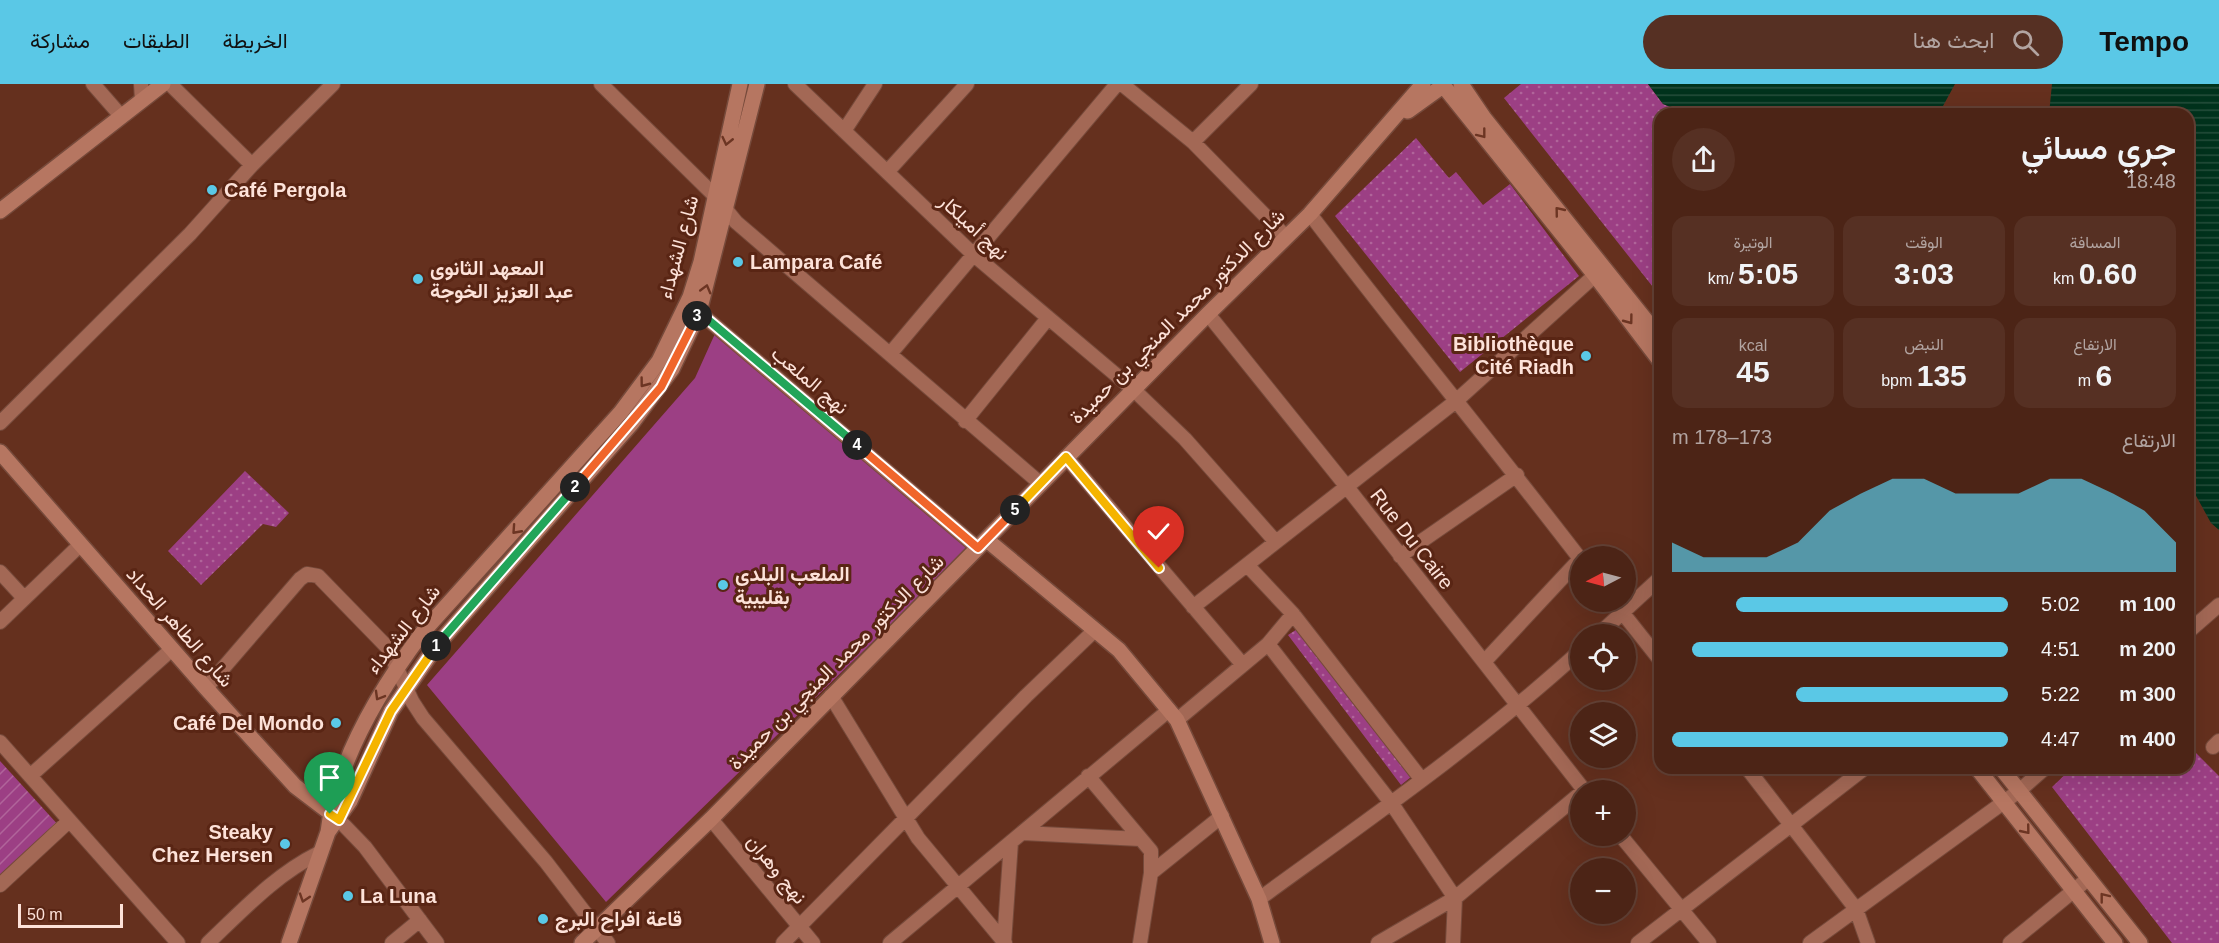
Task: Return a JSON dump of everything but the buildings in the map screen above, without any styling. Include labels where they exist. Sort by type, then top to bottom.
[{"type":"street","points":[[93,84],[121,116]]},
{"type":"street","points":[[141,84],[142,100]]},
{"type":"street","points":[[0,211],[163,84]]},
{"type":"street","points":[[170,84],[252,165]]},
{"type":"street","points":[[0,423],[183,242],[252,165],[333,84]]},
{"type":"street","points":[[600,84],[714,195],[736,222],[1041,484]]},
{"type":"street","name":"شارع الشهداء","points":[[333,822],[358,738],[377,698],[396,668],[422,633],[666,365],[703,252],[740,84]]},
{"type":"street","name":"شارع الشهداء","points":[[333,822],[405,688],[436,645],[632,423],[699,312],[727,211],[756,84]]},
{"type":"street","name":"نهج أميلكار","points":[[795,84],[975,256],[1134,390],[1185,439],[1276,542]]},
{"type":"street","points":[[844,131],[876,84]]},
{"type":"street","points":[[888,171],[967,84]]},
{"type":"street","points":[[890,354],[975,256],[1117,84]]},
{"type":"street","points":[[1122,84],[1193,142],[1286,236]]},
{"type":"street","points":[[1193,142],[1251,84]]},
{"type":"street","points":[[1391,123],[1423,84]]},
{"type":"street","points":[[1391,123],[1447,86],[1599,271],[1654,332]]},
{"type":"street","name":"شارع الدكتور محمد المنجي بن حميدة","points":[[582,943],[711,819],[1066,457],[1310,214],[1391,123]]},
{"type":"street","points":[[1310,214],[1571,546]]},
{"type":"street","points":[[1599,271],[1654,352]]},
{"type":"street","points":[[1193,607],[1456,401],[1599,271]]},
{"type":"street","name":"نهج الملعب","points":[[699,312],[982,544]]},
{"type":"street","name":"Rue Du Caire","points":[[1208,314],[1347,487],[1573,780]]},
{"type":"street","points":[[965,421],[1048,318]]},
{"type":"street","name":"شارع الطاهر الحداد","points":[[0,452],[206,688],[295,786],[333,822]]},
{"type":"street","points":[[1066,457],[1243,665]]},
{"type":"street","points":[[1400,556],[1517,475]]},
{"type":"street","points":[[0,622],[80,544]]},
{"type":"street","points":[[982,544],[1119,650],[1173,715],[1259,898],[1272,943]]},
{"type":"street","points":[[1248,566],[1293,614],[1422,780]]},
{"type":"street","points":[[1484,662],[1570,571]]},
{"type":"street","points":[[0,572],[24,598]]},
{"type":"street","points":[[206,688],[307,574],[318,576],[387,647],[405,688],[423,717],[608,943]]},
{"type":"street","points":[[1636,595],[1654,582]]},
{"type":"street","points":[[2194,627],[2219,605]]},
{"type":"street","points":[[1623,612],[1654,652]]},
{"type":"street","points":[[890,943],[1088,776],[1243,665],[1268,644],[1293,614]]},
{"type":"street","points":[[783,943],[906,821],[1026,696],[1095,630]]},
{"type":"street","points":[[1268,644],[1392,804],[1455,898],[1453,943]]},
{"type":"street","points":[[30,776],[172,649]]},
{"type":"street","points":[[1259,898],[1392,804],[1518,707],[1570,661]]},
{"type":"street","points":[[831,696],[906,821],[931,855],[958,884],[1004,942]]},
{"type":"street","points":[[0,742],[178,943]]},
{"type":"street","points":[[1752,774],[1856,909],[1868,943]]},
{"type":"street","points":[[1638,943],[1684,910],[1857,774]]},
{"type":"street","points":[[1982,774],[2115,943]]},
{"type":"street","points":[[2006,774],[2139,943]]},
{"type":"street","points":[[1810,943],[2019,791],[2038,774]]},
{"type":"street","points":[[1088,776],[1151,851],[1151,873],[1140,943]]},
{"type":"street","points":[[1378,943],[1455,898],[1570,802]]},
{"type":"street","points":[[1151,873],[1222,816]]},
{"type":"street","name":"نهج وهران","points":[[711,819],[813,943]]},
{"type":"street","points":[[0,885],[69,821]]},
{"type":"street","points":[[289,943],[319,852],[333,822],[365,847],[437,943]]},
{"type":"street","points":[[1023,833],[1140,839]]},
{"type":"street","points":[[1004,942],[1011,842]]},
{"type":"street","points":[[1630,846],[1709,943]]},
{"type":"street","points":[[208,943],[272,882],[292,866],[319,852]]},
{"type":"street","points":[[2010,943],[2089,878]]},
{"type":"street","points":[[392,943],[420,920]]},
{"type":"shaded area","points":[[1521,84],[1648,84],[1663,104],[1673,108],[1654,108],[1654,288],[1504,98]]},
{"type":"shaded area","points":[[1648,84],[1955,84],[1941,108],[1673,108],[1663,104]]},
{"type":"shaded area","points":[[2052,84],[2219,84],[2219,530],[2211,523],[2194,492],[2194,108],[2050,108]]},
{"type":"shaded area","points":[[1416,138],[1449,178],[1456,172],[1483,205],[1510,184],[1579,276],[1460,372],[1335,216]]},
{"type":"shaded area","name":"الملعب البلدي بقليبية","points":[[718,327],[971,546],[606,902],[427,685],[695,378]]},
{"type":"shaded area","points":[[245,471],[289,513],[276,527],[263,524],[201,585],[168,551]]},
{"type":"shaded area","points":[[1305,624],[1421,769],[1401,785],[1288,635]]},
{"type":"shaded area","points":[[2194,751],[2219,776],[2219,943],[2172,943],[2052,787],[2066,774],[2194,774]]},
{"type":"shaded area","points":[[0,761],[60,827],[0,877]]},
{"type":"place","name":"Café Pergola","points":[[212,190]]},
{"type":"place","name":"Lampara Café","points":[[738,262]]},
{"type":"place","name":"المعهد الثانوي عبد العزيز الخوجة","points":[[418,279]]},
{"type":"place","name":"Bibliothèque Cité Riadh","points":[[1586,356]]},
{"type":"place","name":"الملعب البلدي بقليبية","points":[[723,585]]},
{"type":"place","name":"Café Del Mondo","points":[[336,723]]},
{"type":"place","name":"Steaky Chez Hersen","points":[[285,844]]},
{"type":"place","name":"La Luna","points":[[348,896]]},
{"type":"place","name":"قاعة افراح البرج","points":[[543,919]]},
{"type":"route","points":[[330,814],[339,820],[391,711],[436,645],[632,423],[661,387],[699,312],[978,548],[1066,457],[1159,568]]}]
